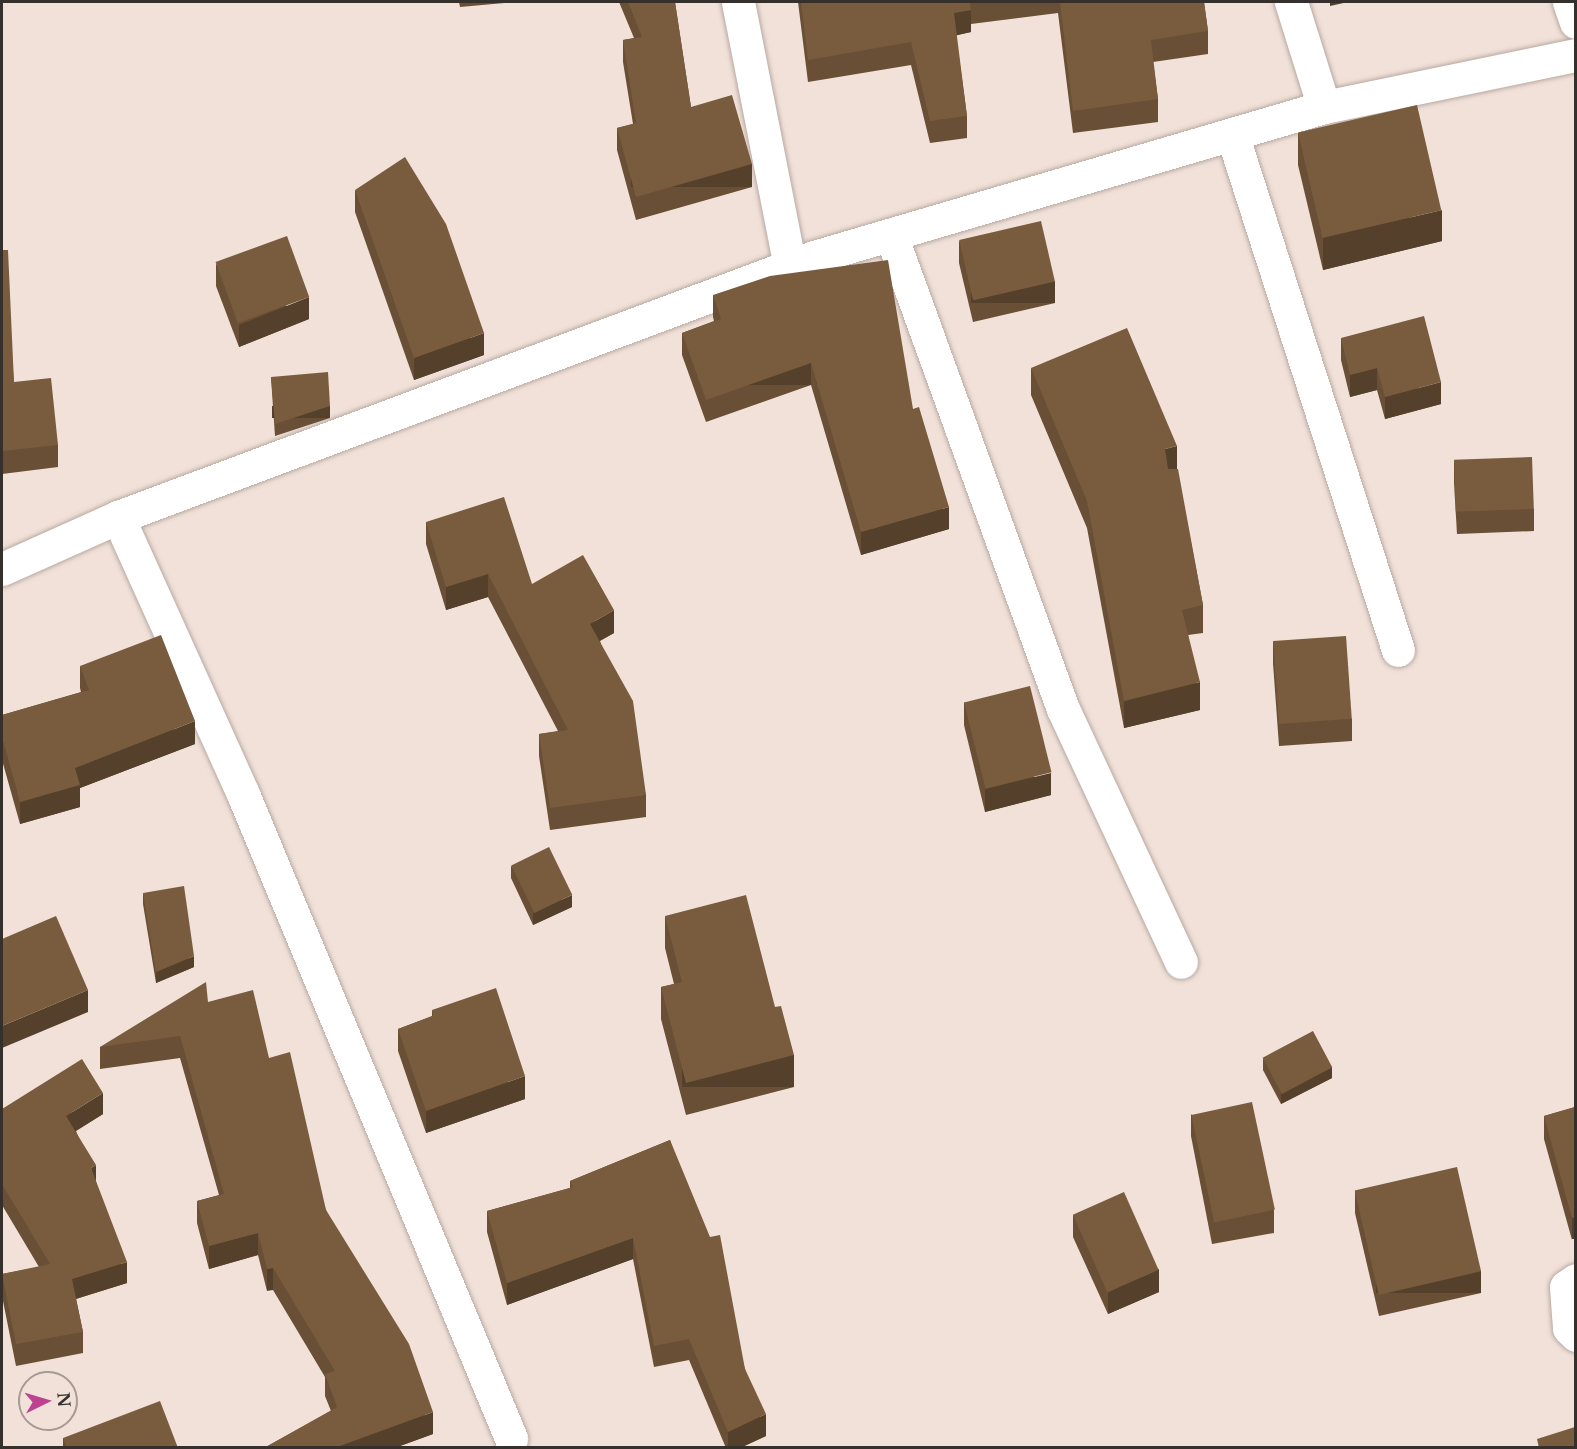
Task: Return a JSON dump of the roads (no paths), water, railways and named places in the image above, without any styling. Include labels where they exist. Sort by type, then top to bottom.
[{"type":"street","points":[[738,2],[790,266]]},
{"type":"street","points":[[1291,2],[1324,107]]},
{"type":"street","points":[[1569,2],[1575,22]]},
{"type":"street","points":[[2,569],[118,517],[790,266],[1324,107],[1575,55]]},
{"type":"street","points":[[1232,134],[1398,650]]},
{"type":"street","points":[[891,235],[1063,709],[1181,962]]},
{"type":"street","points":[[118,517],[243,794],[512,1438]]},
{"type":"street","points":[[1575,1280],[1566,1287],[1569,1328],[1575,1335]]}]
